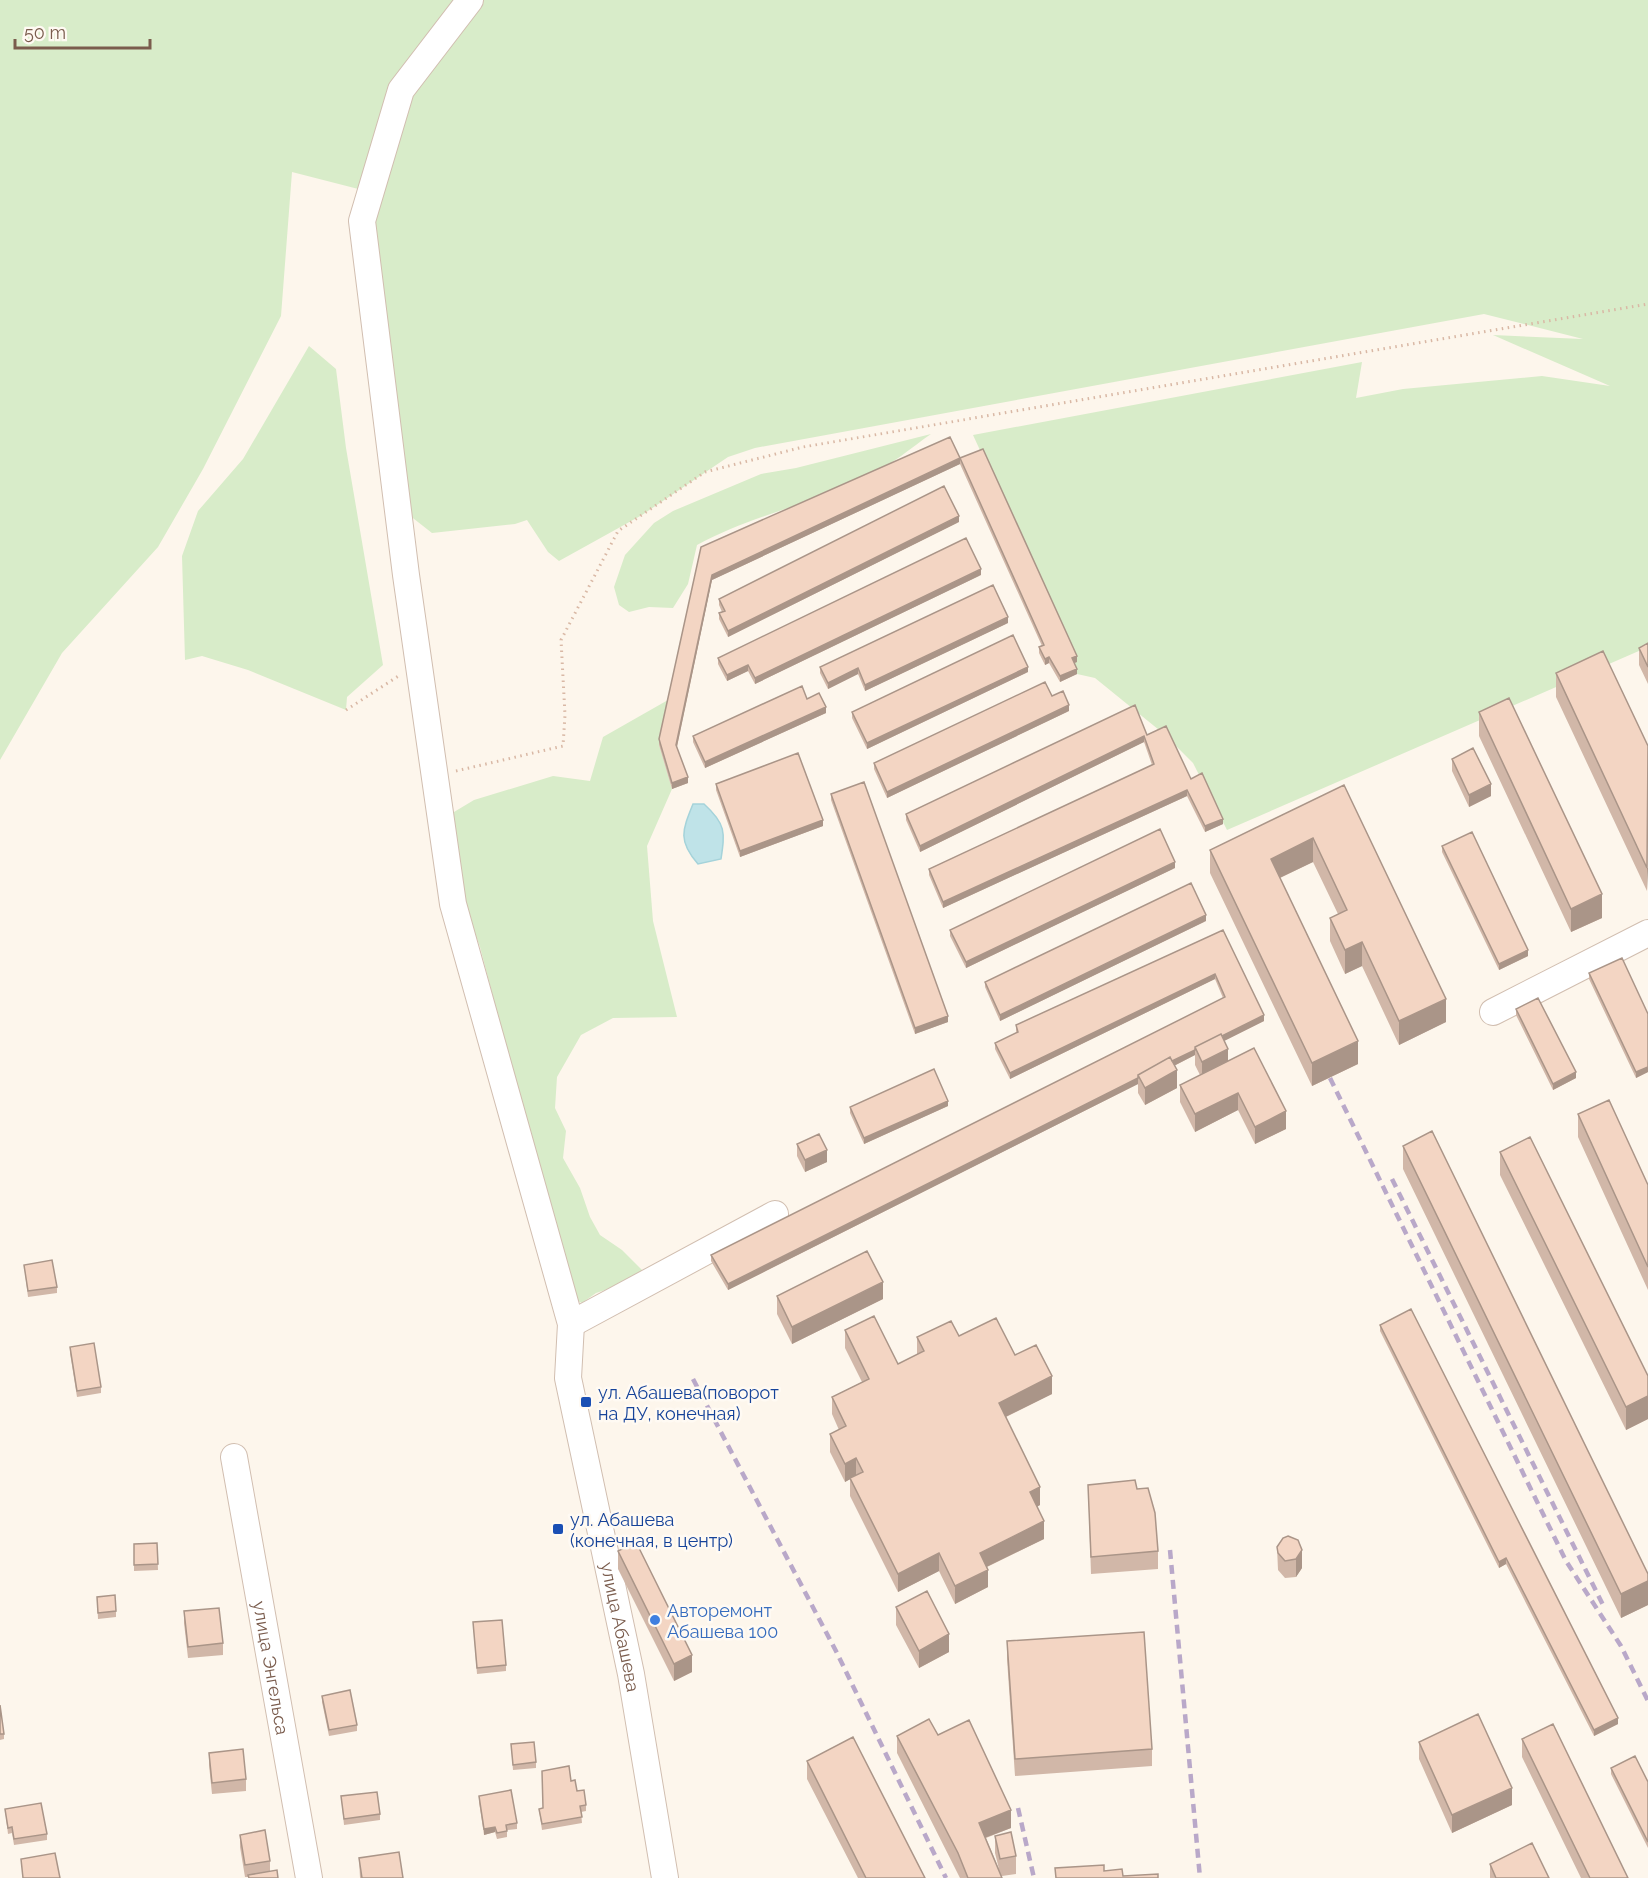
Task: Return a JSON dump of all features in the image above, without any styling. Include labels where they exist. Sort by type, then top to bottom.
[{"type":"street","name":"улица Абашева","points":[[470,0],[401,90],[362,221],[419,663],[453,904],[571,1324],[568,1378],[631,1674],[665,1878]]},
{"type":"street","points":[[1493,1012],[1648,933]]},
{"type":"street","points":[[571,1324],[775,1214]]},
{"type":"street","name":"улица Энгельса","points":[[234,1457],[309,1878]]},
{"type":"path","points":[[436,776],[563,746],[565,715],[561,640],[618,531],[705,472],[803,447],[1648,304]]},
{"type":"path","points":[[346,710],[419,663]]},
{"type":"green space","points":[[0,0],[1648,0],[1648,647],[1227,830],[1193,763],[1164,734],[1095,678],[1077,674],[1072,664],[1077,661],[973,435],[1362,362],[1356,398],[1403,389],[1542,376],[1610,386],[1493,335],[1583,339],[1484,314],[755,448],[728,457],[642,515],[559,561],[548,552],[527,520],[515,524],[432,533],[409,515],[370,192],[292,172],[281,316],[203,469],[158,547],[62,653],[0,760]]},
{"type":"green space","points":[[309,346],[336,369],[346,448],[383,665],[347,697],[346,710],[248,670],[202,656],[185,660],[182,556],[198,511],[243,459]]},
{"type":"green space","points":[[931,434],[893,462],[848,486],[739,526],[697,545],[688,584],[673,608],[649,607],[629,612],[619,605],[614,587],[625,555],[654,523],[673,511],[761,474],[796,468]]},
{"type":"green space","points":[[668,700],[659,745],[672,789],[647,846],[653,921],[677,1017],[613,1018],[581,1035],[557,1077],[555,1108],[566,1131],[563,1158],[580,1188],[590,1217],[600,1235],[622,1250],[648,1276],[596,1293],[582,1303],[572,1298],[480,947],[460,892],[449,815],[474,800],[553,776],[590,781],[603,737]]},
{"type":"water","points":[[693,804],[704,804],[720,823],[723,835],[721,859],[698,864],[687,849],[684,829]]},
{"type":"building","points":[[950,437],[960,458],[712,575],[676,745],[688,777],[672,783],[659,739],[701,547]]},
{"type":"building","points":[[983,449],[1077,656],[1072,658],[1077,669],[1060,676],[1049,657],[1045,659],[1039,647],[1044,645],[960,458]]},
{"type":"building","points":[[944,486],[959,516],[728,631],[719,613],[725,611],[719,599]]},
{"type":"building","points":[[966,538],[981,569],[755,678],[748,665],[727,675],[718,658]]},
{"type":"building","points":[[993,585],[1008,617],[865,685],[858,668],[828,683],[820,667]]},
{"type":"building","points":[[1013,635],[1028,667],[867,743],[852,712]]},
{"type":"building","points":[[1648,643],[1648,667],[1639,648]]},
{"type":"building","points":[[1603,651],[1648,746],[1647,868],[1556,673]]},
{"type":"building","points":[[1045,682],[1052,696],[1063,691],[1069,705],[887,792],[874,763]]},
{"type":"building","points":[[802,686],[807,699],[819,693],[826,707],[705,762],[693,736]]},
{"type":"building","points":[[1509,698],[1602,894],[1571,909],[1479,712]]},
{"type":"building","points":[[1135,705],[1147,735],[1166,726],[1191,779],[1202,773],[1223,819],[1205,826],[1187,790],[943,902],[929,869],[1154,764],[1144,736],[920,846],[906,814]]},
{"type":"building","points":[[1473,748],[1491,784],[1469,795],[1452,759]]},
{"type":"building","points":[[798,753],[823,820],[740,851],[716,784]]},
{"type":"building","points":[[864,782],[948,1016],[915,1028],[831,794]]},
{"type":"building","points":[[1344,785],[1446,999],[1399,1021],[1362,942],[1345,950],[1330,918],[1347,910],[1313,838],[1271,859],[1358,1041],[1312,1063],[1210,850]]},
{"type":"building","points":[[1160,829],[1175,862],[966,962],[950,930]]},
{"type":"building","points":[[1472,832],[1528,950],[1499,964],[1442,846]]},
{"type":"building","points":[[1191,883],[1206,915],[1000,1015],[985,982]]},
{"type":"building","points":[[1223,930],[1264,1015],[1195,1047],[1195,1050],[1172,1061],[1170,1057],[1138,1075],[1138,1078],[728,1284],[711,1255],[1225,997],[1215,974],[1010,1073],[995,1043],[1018,1032],[1016,1025]]},
{"type":"building","points":[[1622,958],[1648,1014],[1648,1067],[1636,1072],[1589,973]]},
{"type":"building","points":[[1538,998],[1576,1072],[1553,1084],[1516,1009]]},
{"type":"building","points":[[1221,1034],[1228,1049],[1202,1062],[1195,1047]]},
{"type":"building","points":[[1254,1048],[1286,1111],[1255,1127],[1238,1093],[1195,1114],[1180,1085]]},
{"type":"building","points":[[1170,1057],[1177,1070],[1145,1088],[1138,1075]]},
{"type":"building","points":[[934,1069],[948,1101],[864,1138],[850,1107]]},
{"type":"building","points":[[1609,1100],[1648,1185],[1648,1267],[1578,1114]]},
{"type":"building","points":[[1432,1131],[1648,1574],[1648,1581],[1621,1594],[1403,1146]]},
{"type":"building","points":[[819,1134],[827,1150],[805,1160],[797,1144]]},
{"type":"building","points":[[1530,1137],[1648,1376],[1648,1396],[1626,1407],[1500,1152]]},
{"type":"building","points":[[867,1251],[883,1282],[792,1327],[777,1296]]},
{"type":"building","points":[[52,1260],[57,1287],[28,1291],[24,1265]]},
{"type":"building","points":[[1411,1309],[1618,1718],[1594,1730],[1506,1558],[1499,1562],[1380,1325]]},
{"type":"building","points":[[874,1316],[898,1364],[924,1351],[917,1337],[951,1321],[959,1336],[996,1318],[1015,1355],[1036,1345],[1052,1376],[999,1403],[1040,1487],[1030,1492],[1044,1521],[980,1553],[988,1570],[955,1586],[939,1553],[898,1574],[850,1478],[863,1472],[856,1458],[845,1464],[830,1434],[846,1426],[832,1397],[869,1379],[845,1330]]},
{"type":"building","points":[[94,1343],[101,1387],[77,1391],[70,1347]]},
{"type":"building","points":[[1135,1480],[1137,1489],[1148,1488],[1155,1513],[1158,1551],[1091,1557],[1088,1485]]},
{"type":"building","points":[[1288,1536],[1298,1540],[1302,1550],[1296,1559],[1285,1561],[1278,1553],[1277,1547],[1283,1538]]},
{"type":"building","points":[[636,1542],[692,1655],[674,1664],[618,1551]]},
{"type":"building","points":[[157,1543],[158,1564],[134,1565],[134,1544]]},
{"type":"building","points":[[927,1591],[949,1634],[919,1651],[896,1607]]},
{"type":"building","points":[[115,1595],[116,1611],[98,1613],[97,1597]]},
{"type":"building","points":[[219,1608],[223,1643],[188,1647],[184,1611]]},
{"type":"building","points":[[502,1620],[506,1665],[477,1668],[473,1622]]},
{"type":"building","points":[[1144,1632],[1152,1749],[1015,1759],[1007,1641]]},
{"type":"building","points":[[350,1690],[357,1725],[329,1730],[322,1696]]},
{"type":"building","points":[[0,1705],[4,1734],[0,1734]]},
{"type":"building","points":[[1478,1714],[1512,1788],[1452,1815],[1419,1742]]},
{"type":"building","points":[[929,1719],[938,1735],[969,1720],[1011,1810],[979,1823],[1002,1878],[968,1878],[958,1853],[897,1736]]},
{"type":"building","points":[[1553,1724],[1628,1878],[1590,1878],[1522,1739]]},
{"type":"building","points":[[853,1737],[925,1878],[866,1878],[807,1761]]},
{"type":"building","points":[[534,1742],[536,1762],[513,1765],[511,1744]]},
{"type":"building","points":[[243,1749],[246,1779],[212,1783],[209,1753]]},
{"type":"building","points":[[1635,1756],[1648,1782],[1648,1842],[1611,1768]]},
{"type":"building","points":[[569,1766],[571,1781],[575,1780],[577,1791],[584,1790],[586,1805],[580,1806],[582,1817],[542,1824],[539,1809],[543,1808],[542,1771]]},
{"type":"building","points":[[511,1790],[517,1823],[506,1825],[507,1831],[497,1833],[495,1827],[484,1829],[479,1796]]},
{"type":"building","points":[[377,1792],[380,1814],[344,1819],[341,1796]]},
{"type":"building","points":[[41,1803],[47,1834],[14,1839],[12,1827],[8,1828],[5,1809]]},
{"type":"building","points":[[265,1830],[270,1861],[245,1865],[240,1835]]},
{"type":"building","points":[[1011,1832],[1016,1856],[1000,1859],[995,1836]]},
{"type":"building","points":[[1532,1843],[1549,1878],[1496,1878],[1490,1864]]},
{"type":"building","points":[[399,1852],[403,1878],[362,1878],[359,1858]]},
{"type":"building","points":[[55,1853],[60,1878],[23,1878],[21,1859]]},
{"type":"building","points":[[1104,1865],[1104,1871],[1122,1869],[1123,1876],[1158,1874],[1158,1878],[1056,1878],[1055,1868]]},
{"type":"building","points":[[277,1870],[278,1878],[249,1878],[248,1875]]},
{"type":"railway","points":[[1330,1078],[1566,1561],[1621,1646],[1648,1701]]},
{"type":"railway","points":[[1392,1179],[1603,1605]]},
{"type":"railway","points":[[693,1379],[837,1653],[946,1878]]},
{"type":"railway","points":[[1170,1550],[1200,1878]]},
{"type":"railway","points":[[1018,1808],[1034,1878]]},
{"type":"place","name":"ул. Абашева(поворот на ДУ, конечная)","points":[[586,1402]]},
{"type":"place","name":"ул. Абашева (конечная, в центр)","points":[[558,1529]]},
{"type":"place","name":"Авторемонт Абашева 100","points":[[655,1620]]}]
